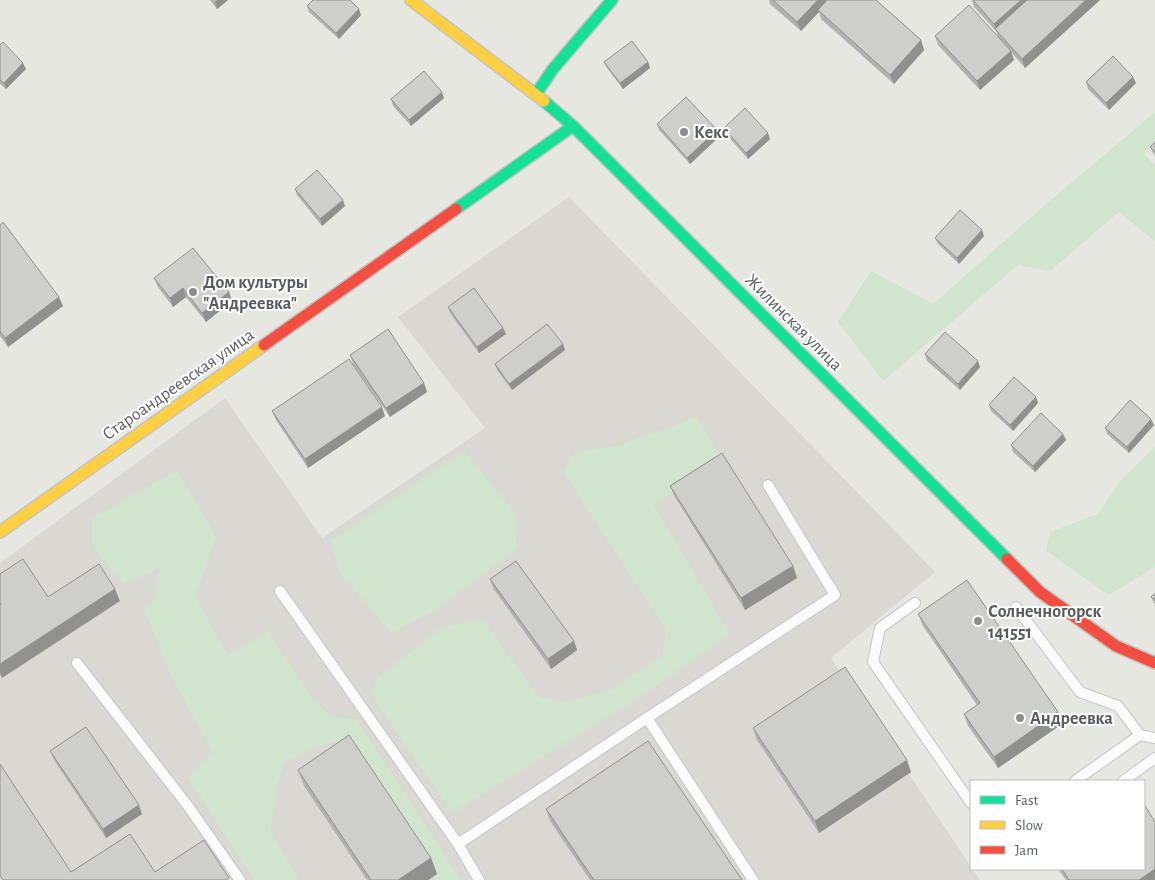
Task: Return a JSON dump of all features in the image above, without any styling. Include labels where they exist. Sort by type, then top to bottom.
[{"type":"main road","name":"Жилинская улица","points":[[411,0],[536,94],[573,126],[1040,592],[1116,646],[1155,663]]},
{"type":"main road","points":[[536,94],[553,69],[612,0]]},
{"type":"main road","name":"Староандреевская улица","points":[[0,532],[573,126]]},
{"type":"lane","points":[[458,844],[835,595],[768,485]]},
{"type":"lane","points":[[280,591],[458,844],[479,880]]},
{"type":"lane","points":[[915,602],[880,628],[873,662],[970,802]]},
{"type":"lane","points":[[1016,607],[1080,692],[1118,706],[1140,735],[1155,738]]},
{"type":"lane","points":[[77,663],[188,806],[240,880]]},
{"type":"lane","points":[[647,718],[753,880]]},
{"type":"lane","points":[[1077,780],[1140,735]]},
{"type":"lane","points":[[1124,780],[1155,758]]},
{"type":"shaded area","points":[[569,197],[935,572],[831,658],[970,865],[970,870],[973,870],[980,880],[0,880],[0,563],[225,398],[322,538],[485,428],[398,317]]},
{"type":"green space","points":[[1155,112],[1155,144],[1144,154],[1155,165],[1155,241],[1119,212],[1050,271],[1018,265],[883,381],[838,322],[871,271],[933,304],[1045,205]]},
{"type":"green space","points":[[697,417],[723,459],[654,505],[730,634],[639,698],[452,813],[369,691],[379,677],[441,628],[482,619],[539,697],[567,701],[611,690],[662,657],[666,629],[563,472],[574,452],[617,446]]},
{"type":"green space","points":[[1155,447],[1155,567],[1109,595],[1046,551],[1050,532],[1098,514],[1120,481]]},
{"type":"green space","points":[[464,451],[514,512],[517,549],[434,611],[391,633],[340,573],[331,540]]},
{"type":"green space","points":[[177,470],[216,537],[195,597],[228,655],[267,631],[310,695],[331,717],[356,719],[461,880],[434,880],[334,741],[284,762],[275,797],[270,832],[300,880],[255,880],[188,778],[213,753],[172,678],[144,609],[154,600],[160,569],[123,583],[92,546],[92,518]]},
{"type":"building","points":[[313,0],[350,0],[359,9],[336,33],[307,6]]},
{"type":"building","points":[[773,0],[818,0],[797,22]]},
{"type":"building","points":[[827,0],[876,0],[921,40],[890,75],[818,10]]},
{"type":"building","points":[[973,0],[1021,0],[994,24]]},
{"type":"building","points":[[1027,0],[1086,0],[1022,59],[995,29]]},
{"type":"building","points":[[969,5],[1011,51],[977,81],[935,36]]},
{"type":"building","points":[[632,41],[648,62],[620,83],[604,62]]},
{"type":"building","points":[[3,42],[23,63],[4,83],[0,80],[0,45]]},
{"type":"building","points":[[1113,56],[1133,77],[1106,103],[1086,82]]},
{"type":"building","points":[[424,71],[442,92],[409,120],[391,99]]},
{"type":"building","points":[[686,97],[717,130],[687,158],[657,124]]},
{"type":"building","points":[[745,108],[768,133],[746,153],[724,128]]},
{"type":"building","points":[[1155,142],[1155,152],[1150,147]]},
{"type":"building","points":[[317,170],[343,200],[320,219],[295,189]]},
{"type":"building","points":[[960,210],[982,230],[957,258],[935,238]]},
{"type":"building","points":[[3,222],[59,297],[5,338],[0,331],[0,225]]},
{"type":"building","name":"Дом культуры \"Андреевка\"","points":[[193,248],[229,292],[202,313],[183,288],[170,298],[154,278]]},
{"type":"building","points":[[474,288],[503,328],[477,347],[448,307]]},
{"type":"building","points":[[547,324],[563,344],[509,384],[495,364]]},
{"type":"building","points":[[388,329],[424,383],[386,408],[350,355]]},
{"type":"building","points":[[945,332],[978,361],[958,384],[925,354]]},
{"type":"building","points":[[349,359],[382,407],[305,459],[272,411]]},
{"type":"building","points":[[1014,377],[1036,397],[1010,425],[989,405]]},
{"type":"building","points":[[1130,400],[1151,419],[1127,447],[1105,428]]},
{"type":"building","points":[[1041,413],[1063,434],[1033,466],[1011,445]]},
{"type":"building","points":[[722,453],[793,566],[741,598],[670,486]]},
{"type":"building","points":[[23,559],[48,597],[99,564],[115,589],[0,664],[0,574]]},
{"type":"building","points":[[516,561],[574,641],[548,659],[490,579]]},
{"type":"building","points":[[967,580],[1058,712],[994,757],[964,714],[980,703],[918,614]]},
{"type":"building","points":[[845,667],[907,760],[815,821],[753,728]]},
{"type":"building","points":[[86,727],[139,805],[103,829],[50,751]]},
{"type":"building","points":[[349,735],[431,858],[398,880],[371,880],[298,770]]},
{"type":"building","points":[[648,741],[742,880],[594,880],[546,809]]},
{"type":"building","points":[[0,764],[71,872],[130,834],[155,872],[204,840],[229,878],[225,880],[3,880],[0,875]]},
{"type":"building","points":[[1145,806],[1155,822],[1155,869],[1139,880],[1069,880],[1063,870],[1145,870]]},
{"type":"traffic: fast","points":[[536,94],[553,69],[612,0]]},
{"type":"traffic: fast","points":[[544,101],[573,126],[1007,559]]},
{"type":"traffic: fast","points":[[456,209],[573,126]]},
{"type":"traffic: slow","points":[[411,0],[544,101]]},
{"type":"traffic: slow","points":[[0,532],[264,345]]},
{"type":"traffic: jam","points":[[264,345],[456,209]]},
{"type":"traffic: jam","points":[[1007,559],[1040,592],[1116,646],[1155,663]]},
{"type":"place","name":"Кекс","points":[[684,132]]},
{"type":"place","name":"Дом культуры \"Андреевка\"","points":[[193,292]]},
{"type":"place","name":"Солнечногорск 141551","points":[[978,621]]},
{"type":"place","name":"Андреевка","points":[[1020,718]]}]
